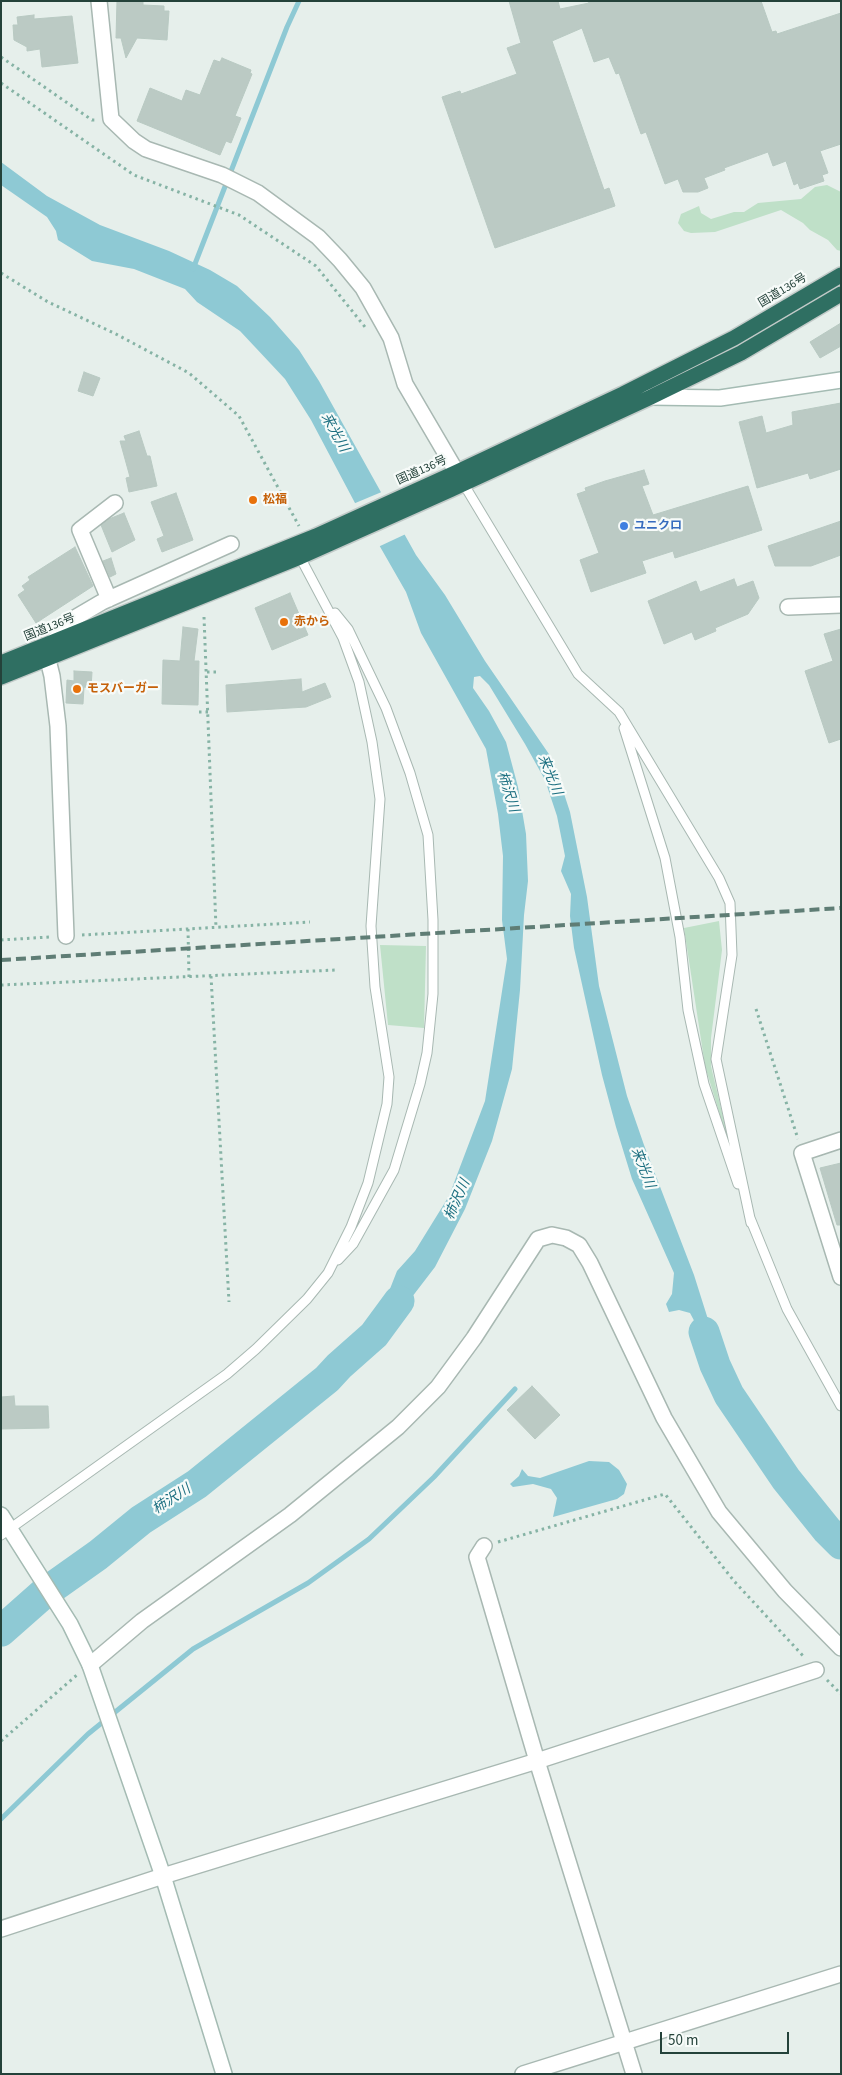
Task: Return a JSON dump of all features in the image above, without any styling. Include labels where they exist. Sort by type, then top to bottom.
[{"type":"highway","name":"国道136号","points":[[453,481],[734,338],[841,275]]},
{"type":"highway","name":"国道136号","points":[[1,663],[315,541],[651,397],[741,352],[841,294]]},
{"type":"highway","name":"国道136号","points":[[1,677],[48,660],[300,556],[315,541]]},
{"type":"street","points":[[100,1],[111,119],[134,141],[146,149],[222,175],[258,193],[318,237],[363,288],[391,338],[405,384],[453,481]]},
{"type":"street","points":[[623,394],[651,397],[720,398],[841,380]]},
{"type":"street","points":[[109,599],[80,530],[116,503]]},
{"type":"street","points":[[52,643],[73,619],[109,599],[231,544]]},
{"type":"street","points":[[788,607],[841,605]]},
{"type":"street","points":[[48,660],[52,676],[58,726],[66,936]]},
{"type":"street","points":[[841,1140],[802,1153],[841,1276]]},
{"type":"street","points":[[87,1659],[290,1515],[398,1427],[443,1380],[474,1338],[538,1239],[552,1235],[566,1238],[579,1245],[664,1418],[719,1512],[785,1591],[841,1648]]},
{"type":"street","points":[[1,1515],[8,1534],[70,1624],[87,1659],[163,1876],[224,2074]]},
{"type":"street","points":[[484,1546],[477,1557],[537,1761],[634,2074]]},
{"type":"street","points":[[1,1929],[163,1876],[537,1761],[816,1670]]},
{"type":"street","points":[[523,2074],[841,1974]]},
{"type":"lane","points":[[453,481],[469,496],[578,674],[619,712],[718,878],[730,903],[732,955],[716,1059],[751,1223]]},
{"type":"lane","points":[[300,556],[343,638],[359,682],[372,742],[380,799],[371,926],[375,987],[389,1077],[387,1104],[368,1183],[351,1227],[329,1270]]},
{"type":"lane","points":[[8,1534],[227,1374],[308,1299],[329,1270],[354,1244],[394,1170],[427,1053],[433,994],[433,920],[428,835],[410,773],[386,708],[348,629],[323,598]]},
{"type":"lane","points":[[619,712],[666,858],[680,937],[688,1010],[704,1084],[751,1223],[787,1309],[841,1406]]},
{"type":"path","points":[[1,57],[92,120],[111,119]]},
{"type":"path","points":[[1,83],[134,175],[239,215],[316,266],[368,332]]},
{"type":"path","points":[[1,273],[48,302],[114,333],[189,373],[239,416],[315,541]]},
{"type":"path","points":[[204,617],[216,928]]},
{"type":"path","points":[[206,672],[220,672]]},
{"type":"path","points":[[199,712],[208,712]]},
{"type":"path","points":[[1,940],[310,922]]},
{"type":"path","points":[[188,929],[189,977]]},
{"type":"path","points":[[1,985],[336,970]]},
{"type":"path","points":[[211,976],[229,1302]]},
{"type":"path","points":[[756,1009],[802,1153]]},
{"type":"path","points":[[484,1546],[665,1494],[734,1581],[816,1670],[841,1694]]},
{"type":"path","points":[[1,1741],[87,1659]]},
{"type":"green space","points":[[827,185],[841,192],[841,251],[837,250],[828,240],[781,210],[715,232],[691,233],[684,231],[678,223],[681,214],[699,206],[701,213],[711,219],[734,212],[744,212],[758,203],[801,199],[815,187]]},
{"type":"green space","points":[[719,921],[722,950],[711,1038],[711,1066],[731,1151],[705,1066],[684,928]]},
{"type":"green space","points":[[380,945],[426,946],[424,1028],[388,1025]]},
{"type":"water","points":[[1,162],[47,196],[100,225],[169,251],[210,270],[237,286],[270,317],[299,350],[319,381],[416,555],[445,595],[485,661],[553,760],[570,812],[587,897],[599,986],[627,1096],[694,1275],[724,1370],[714,1376],[705,1356],[698,1328],[690,1313],[679,1310],[669,1312],[666,1304],[672,1294],[674,1273],[632,1179],[602,1075],[574,948],[570,916],[571,894],[561,871],[565,856],[557,816],[545,780],[489,685],[480,676],[474,677],[473,688],[489,711],[506,742],[518,787],[526,834],[528,881],[512,1069],[492,1141],[465,1209],[435,1267],[379,1340],[367,1329],[386,1299],[397,1271],[415,1251],[449,1196],[485,1101],[507,959],[502,920],[503,856],[498,814],[486,749],[421,633],[406,592],[355,503],[311,420],[285,379],[240,331],[197,302],[185,289],[134,269],[92,261],[58,240],[56,231],[47,217],[1,185]]},
{"type":"water","points":[[589,1461],[609,1462],[619,1470],[627,1484],[624,1494],[617,1499],[553,1517],[557,1498],[551,1489],[533,1484],[513,1487],[510,1484],[519,1476],[522,1469],[528,1476],[540,1478]]},
{"type":"pier","points":[[384,491],[408,533],[378,547],[353,504]]},
{"type":"building","points":[[117,1],[143,1],[143,5],[164,6],[164,11],[169,11],[167,40],[137,38],[126,58],[121,38],[116,38]]},
{"type":"building","points":[[509,1],[558,1],[560,9],[589,3],[588,1],[761,1],[772,32],[776,31],[777,34],[841,13],[841,144],[820,151],[828,173],[822,175],[824,181],[800,189],[798,183],[794,185],[786,161],[773,166],[768,152],[724,168],[725,170],[704,178],[708,188],[698,192],[683,192],[678,179],[665,184],[646,132],[641,134],[619,73],[616,74],[609,57],[594,62],[582,28],[552,41],[604,190],[609,188],[615,206],[495,248],[442,97],[460,91],[461,94],[517,74],[507,48],[521,43]]},
{"type":"building","points":[[34,15],[34,19],[72,16],[78,63],[42,67],[40,49],[27,51],[27,47],[14,40],[13,25],[18,25],[17,17]]},
{"type":"building","points":[[222,58],[251,70],[250,73],[252,74],[235,116],[241,118],[231,143],[226,141],[220,155],[137,121],[150,88],[182,101],[186,90],[200,95],[214,60],[220,62]]},
{"type":"building","points":[[841,323],[841,346],[820,358],[810,342]]},
{"type":"building","points":[[84,372],[100,378],[93,396],[78,391]]},
{"type":"building","points":[[841,403],[841,469],[810,479],[808,473],[757,488],[739,422],[762,416],[766,433],[793,425],[792,412]]},
{"type":"building","points":[[139,431],[147,456],[150,456],[157,486],[129,492],[126,478],[130,477],[120,441],[126,441],[124,436]]},
{"type":"building","points":[[644,470],[649,484],[642,486],[653,515],[748,486],[762,530],[675,558],[673,551],[642,561],[646,573],[591,592],[580,560],[599,553],[577,494],[586,491],[585,488]]},
{"type":"building","points":[[176,493],[193,540],[162,552],[157,539],[164,536],[151,502]]},
{"type":"building","points":[[124,513],[135,540],[112,552],[101,525],[109,519]]},
{"type":"building","points":[[841,521],[841,555],[811,566],[775,566],[768,546]]},
{"type":"building","points":[[75,547],[93,586],[36,623],[18,595],[25,590],[22,586],[30,580],[28,577]]},
{"type":"building","points":[[111,558],[116,574],[110,577],[103,561]]},
{"type":"building","points":[[734,579],[737,587],[753,581],[759,598],[748,614],[715,628],[716,631],[695,640],[692,632],[664,644],[648,601],[696,581],[700,592]]},
{"type":"building","points":[[290,593],[308,635],[272,650],[255,608]]},
{"type":"building","points":[[183,627],[198,629],[194,661],[199,661],[198,705],[162,704],[163,660],[180,661]]},
{"type":"building","points":[[841,629],[841,739],[829,743],[805,671],[833,661],[824,634]]},
{"type":"building","points":[[74,671],[92,672],[91,688],[84,687],[83,704],[66,703],[67,680],[74,681]]},
{"type":"building","points":[[301,679],[302,692],[325,683],[331,697],[306,707],[227,712],[226,685]]},
{"type":"building","points":[[841,1163],[841,1225],[837,1225],[820,1168]]},
{"type":"building","points":[[532,1386],[560,1415],[535,1439],[507,1410]]},
{"type":"building","points":[[14,1396],[15,1406],[48,1406],[49,1428],[1,1429],[1,1397]]},
{"type":"waterway","points":[[193,269],[287,27],[299,1]]},
{"type":"waterway","name":"柿沢川","points":[[1,1631],[43,1594],[98,1555],[141,1520],[197,1484],[327,1379],[374,1335],[399,1301]]},
{"type":"waterway","name":"来光川","points":[[704,1332],[715,1365],[729,1395],[786,1479],[827,1530],[841,1544]]},
{"type":"waterway","points":[[1,1819],[88,1734],[193,1649],[308,1583],[369,1539],[434,1477],[515,1389]]},
{"type":"railway","points":[[1,960],[841,908]]},
{"type":"place","name":"松福","points":[[253,500]]},
{"type":"place","name":"ユニクロ","points":[[624,526]]},
{"type":"place","name":"赤から","points":[[284,622]]},
{"type":"place","name":"モスバーガー","points":[[77,689]]}]
